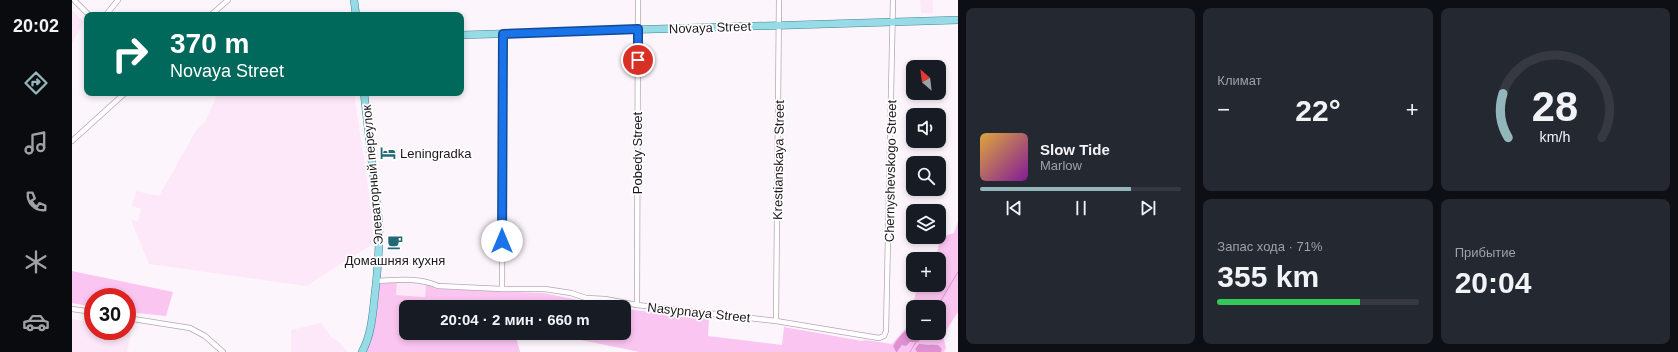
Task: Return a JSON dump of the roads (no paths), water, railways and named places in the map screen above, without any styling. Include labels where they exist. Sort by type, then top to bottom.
[{"type":"main road","points":[[354,0],[356,12]]},
{"type":"main road","name":"Novaya Street","points":[[464,34],[958,20]]},
{"type":"main road","name":"Элеваторный переулок","points":[[362,352],[368,339],[372,320],[379,232],[364,96]]},
{"type":"street","points":[[74,0],[86,12]]},
{"type":"street","points":[[108,12],[118,0]]},
{"type":"street","points":[[214,12],[228,0]]},
{"type":"street","name":"Pobedy Street","points":[[637,305],[638,0]]},
{"type":"street","name":"Krestianskaya Street","points":[[776,321],[779,0]]},
{"type":"street","name":"Chernyshevskogo Street","points":[[879,338],[884,336],[886,331],[893,0]]},
{"type":"street","points":[[502,289],[503,34]]},
{"type":"street","points":[[72,141],[122,96]]},
{"type":"street","name":"Nasypnaya Street","points":[[376,280],[411,280],[429,282],[438,286],[502,289],[545,289],[570,293],[586,298],[605,299],[637,305],[776,321],[879,338]]},
{"type":"street","points":[[72,309],[84,311]]},
{"type":"street","points":[[136,319],[190,328],[205,336],[223,352]]},
{"type":"waterway","points":[[941,300],[958,272]]},
{"type":"waterway","points":[[910,352],[916,342]]},
{"type":"place","name":"Leningradka","points":[[388,153]]},
{"type":"place","name":"Домашняя кухня","points":[[395,242]]}]
